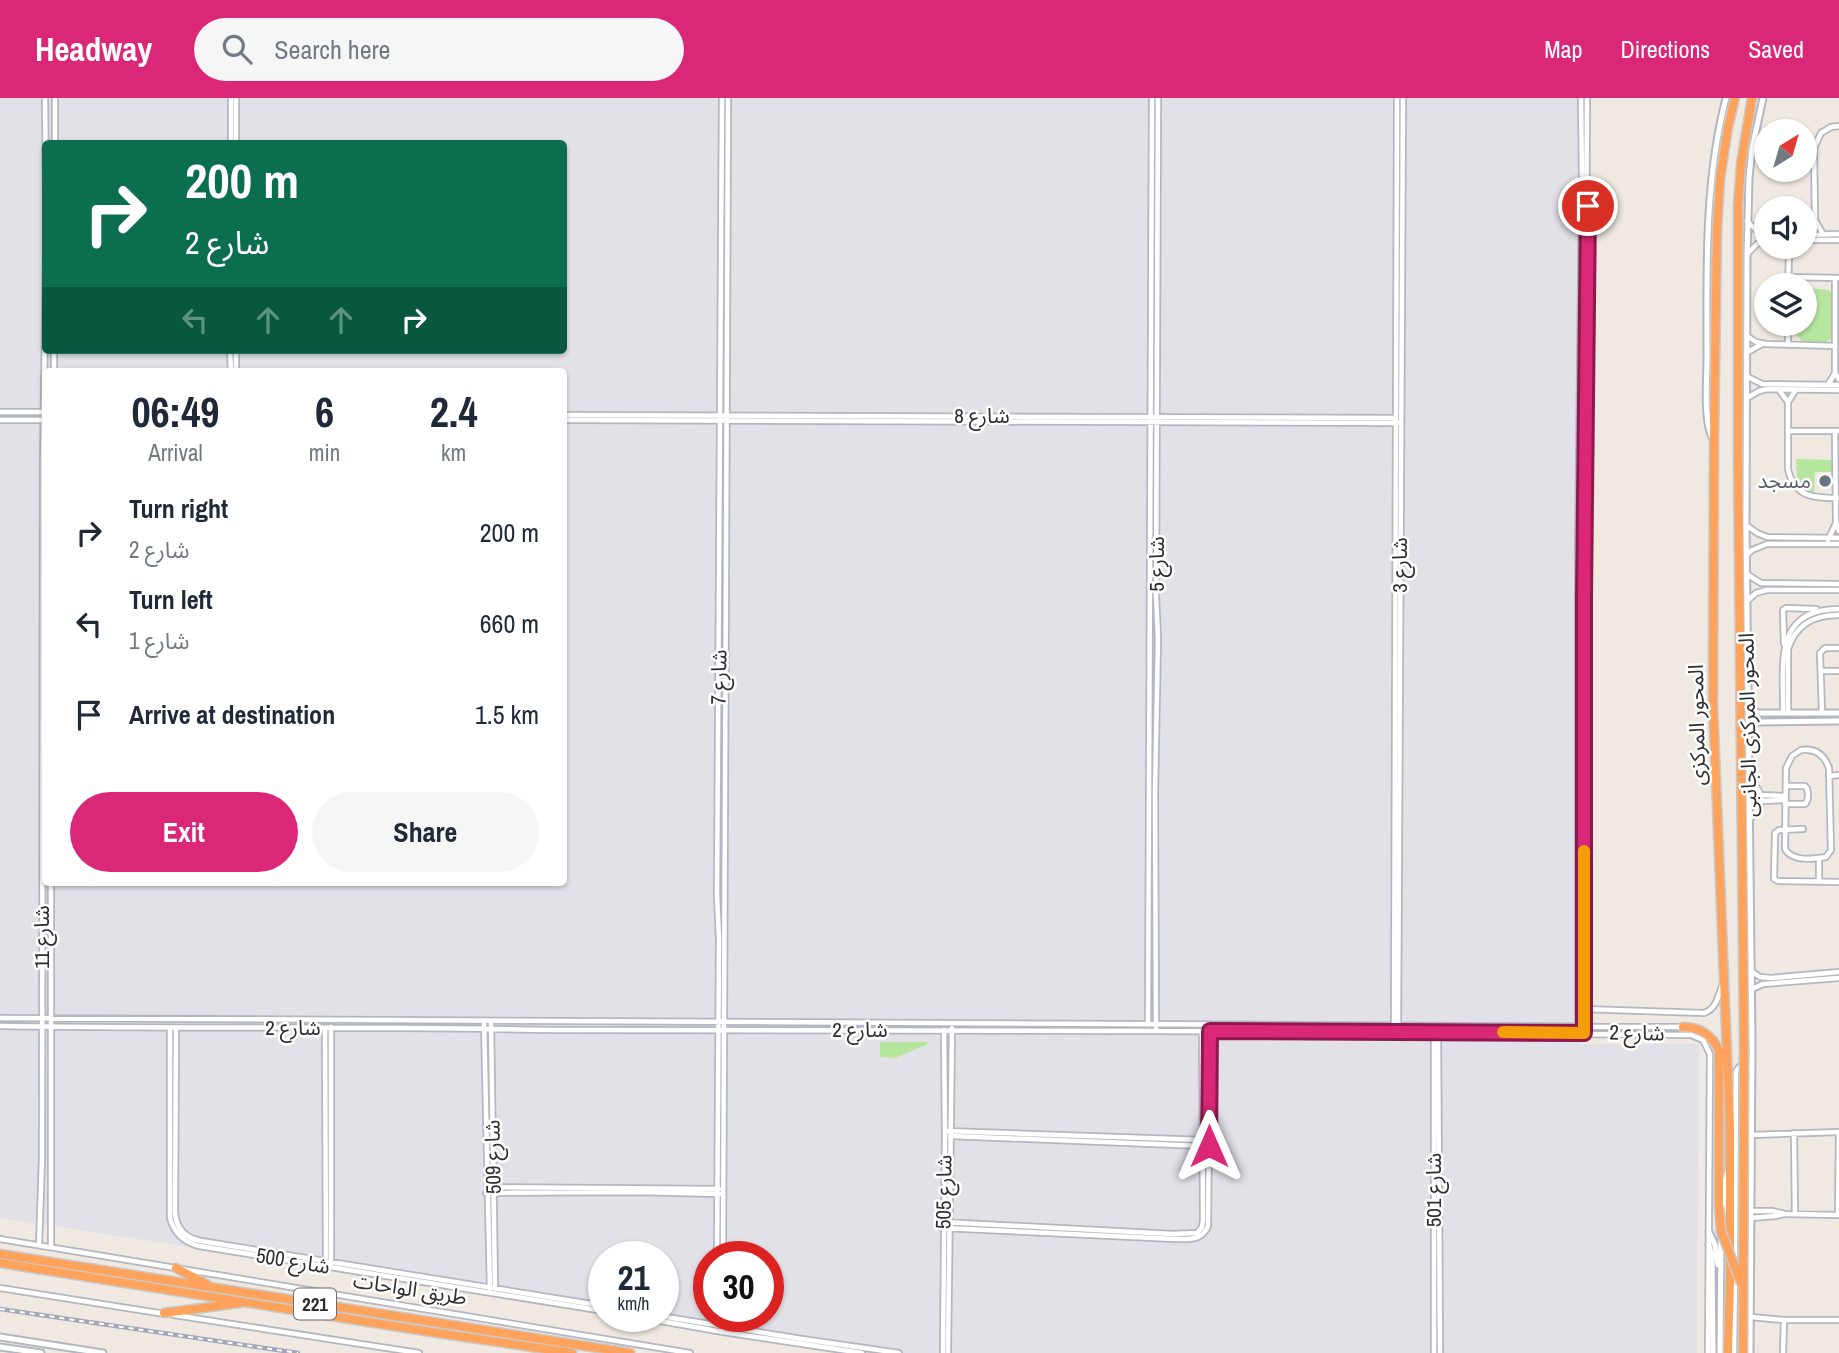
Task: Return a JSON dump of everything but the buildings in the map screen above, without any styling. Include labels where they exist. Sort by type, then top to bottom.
[{"type":"highway","name":"المحور المركزى","points":[[1728,1353],[1730,1169],[1725,979],[1713,744],[1714,440],[1717,228],[1725,144],[1735,98]]},
{"type":"highway","name":"المحور المركزى","points":[[1743,1353],[1742,458],[1738,206],[1741,164],[1752,98]]},
{"type":"highway","points":[[1683,1027],[1695,1028],[1707,1034],[1715,1043],[1719,1055],[1721,1231],[1744,1293]]},
{"type":"highway","name":"طريق الواحات","points":[[0,1254],[630,1353]]},
{"type":"highway","name":"طريق الواحات","points":[[0,1263],[572,1353]]},
{"type":"highway","points":[[176,1268],[214,1288]]},
{"type":"highway","points":[[163,1313],[249,1302]]},
{"type":"highway","points":[[415,1330],[419,1324],[417,1320]]},
{"type":"highway","points":[[437,1333],[435,1327],[438,1323]]},
{"type":"main road","points":[[1714,440],[1709,429],[1708,416],[1707,230],[1713,164],[1726,98]]},
{"type":"main road","name":"المحور المركزى الجانبى","points":[[1750,1353],[1752,989],[1748,575],[1742,458],[1746,398],[1747,221],[1752,149],[1763,98]]},
{"type":"main road","points":[[1748,707],[1755,712],[1765,713],[1839,713]]},
{"type":"main road","points":[[1764,722],[1765,713]]},
{"type":"main road","points":[[1748,730],[1755,723],[1764,722],[1839,721]]},
{"type":"main road","points":[[1720,1353],[1724,1184],[1730,1169]]},
{"type":"main road","points":[[1709,1232],[1720,1270]]},
{"type":"main road","points":[[1709,1245],[1712,1257],[1710,1353]]},
{"type":"main road","points":[[0,1337],[103,1353]]},
{"type":"main road","points":[[0,1347],[41,1353]]},
{"type":"street","points":[[45,98],[45,140]]},
{"type":"street","points":[[55,98],[55,140]]},
{"type":"street","points":[[234,98],[234,140]]},
{"type":"street","name":"شارع 7","points":[[722,98],[723,418]]},
{"type":"street","name":"شارع 7","points":[[718,1241],[722,1022],[717,895],[728,98]]},
{"type":"street","name":"شارع 5","points":[[1148,1031],[1152,98]]},
{"type":"street","name":"شارع 5","points":[[1156,1031],[1158,98]]},
{"type":"street","name":"شارع 3","points":[[1397,98],[1399,305]]},
{"type":"street","name":"شارع 3","points":[[1396,1032],[1398,389],[1403,98]]},
{"type":"street","points":[[1581,98],[1581,1030]]},
{"type":"street","points":[[1581,649],[1587,98]]},
{"type":"street","points":[[1815,196],[1815,146],[1826,130],[1839,126]]},
{"type":"street","points":[[1747,221],[1754,228]]},
{"type":"street","points":[[1817,224],[1823,234]]},
{"type":"street","points":[[1817,235],[1839,234]]},
{"type":"street","points":[[1817,237],[1839,240]]},
{"type":"street","points":[[1746,255],[1754,247]]},
{"type":"street","points":[[1817,278],[1837,278],[1835,373],[1828,385]]},
{"type":"street","points":[[1746,336],[1766,344],[1835,346]]},
{"type":"street","points":[[1788,336],[1788,345]]},
{"type":"street","points":[[1746,353],[1756,346],[1766,344]]},
{"type":"street","points":[[1835,373],[1839,379]]},
{"type":"street","points":[[1746,376],[1762,384],[1828,385],[1839,388]]},
{"type":"street","points":[[1746,398],[1759,391],[1839,388]]},
{"type":"street","points":[[1779,390],[1788,402]]},
{"type":"street","points":[[1795,391],[1788,402],[1788,472],[1802,493],[1838,498]]},
{"type":"street","points":[[0,412],[42,412]]},
{"type":"street","name":"شارع 8","points":[[567,418],[1398,421]]},
{"type":"street","points":[[0,420],[42,420]]},
{"type":"street","points":[[1788,431],[1837,431],[1838,498],[1836,522],[1828,541]]},
{"type":"street","points":[[1836,522],[1839,531]]},
{"type":"street","points":[[1746,525],[1767,537],[1839,544]]},
{"type":"street","points":[[1746,556],[1752,550],[1767,544],[1839,538]]},
{"type":"street","points":[[1748,575],[1761,583],[1839,584]]},
{"type":"street","points":[[1747,601],[1756,593],[1767,590],[1839,590]]},
{"type":"street","points":[[1784,648],[1788,635],[1800,620],[1812,612],[1824,609]]},
{"type":"street","points":[[1786,713],[1783,610],[1839,609]]},
{"type":"street","points":[[1786,713],[1790,642],[1799,629],[1811,620],[1826,615],[1839,615]]},
{"type":"street","points":[[1822,713],[1821,651],[1825,648],[1839,648]]},
{"type":"street","points":[[1821,671],[1839,671]]},
{"type":"street","points":[[1150,688],[1158,688]]},
{"type":"street","points":[[1829,855],[1832,848],[1828,764],[1822,755],[1812,750],[1801,750],[1792,756],[1786,768],[1785,849],[1788,855],[1794,857],[1819,858],[1839,855]]},
{"type":"street","points":[[1829,776],[1839,775]]},
{"type":"street","points":[[1749,779],[1758,788],[1761,798],[1759,809],[1749,820]]},
{"type":"street","points":[[1761,798],[1805,804],[1808,801],[1805,786],[1786,786]]},
{"type":"street","points":[[1803,829],[1777,831],[1774,834],[1774,878],[1778,881],[1839,882]]},
{"type":"street","points":[[1819,858],[1819,882]]},
{"type":"street","name":"شارع 11","points":[[39,1245],[43,886]]},
{"type":"street","name":"شارع 11","points":[[51,886],[51,1247]]},
{"type":"street","points":[[1751,971],[1771,981],[1839,978]]},
{"type":"street","points":[[1752,989],[1771,981],[1839,972]]},
{"type":"street","points":[[1581,1009],[1706,1013],[1714,1006],[1725,979]]},
{"type":"street","name":"شارع 2","points":[[0,1018],[1396,1026],[1688,1034],[1703,1040],[1710,1054],[1709,1232]]},
{"type":"street","name":"شارع 500","points":[[178,1019],[174,1028],[172,1085],[171,1224],[182,1239],[198,1246],[297,1259],[588,1306]]},
{"type":"street","points":[[329,1264],[331,1020]]},
{"type":"street","name":"شارع 509","points":[[484,1021],[486,1191],[491,1239]]},
{"type":"street","name":"شارع 509","points":[[491,1021],[492,1291]]},
{"type":"street","points":[[552,1030],[553,1021]]},
{"type":"street","name":"شارع 505","points":[[943,1353],[952,1023]]},
{"type":"street","name":"شارع 2","points":[[0,1026],[1396,1032],[1436,1029]]},
{"type":"street","name":"شارع 2","points":[[1581,1030],[1683,1027]]},
{"type":"street","points":[[324,1029],[329,1264]]},
{"type":"street","name":"شارع 501","points":[[1436,1029],[1437,1353]]},
{"type":"street","name":"شارع 505","points":[[944,1030],[948,1133]]},
{"type":"street","points":[[946,1225],[1162,1236],[1200,1231],[1205,1189],[1202,1031]]},
{"type":"street","points":[[1205,1143],[1210,1031]]},
{"type":"street","points":[[1734,1353],[1736,1072],[1742,1065],[1752,1069]]},
{"type":"street","points":[[485,1110],[492,1110]]},
{"type":"street","points":[[1751,1214],[1773,1217],[1785,1214],[1839,1215],[1839,1132],[1752,1135]]},
{"type":"street","points":[[948,1133],[1205,1143]]},
{"type":"street","points":[[1794,1133],[1795,1214]]},
{"type":"street","points":[[486,1191],[720,1192]]},
{"type":"street","name":"شارع 7","points":[[720,1192],[722,1241]]},
{"type":"street","name":"شارع 505","points":[[946,1225],[948,1353]]},
{"type":"street","points":[[1709,1232],[1709,1245]]},
{"type":"street","name":"طريق الواحات","points":[[0,1239],[690,1353]]},
{"type":"street","name":"221","points":[[0,1288],[419,1353]]},
{"type":"street","points":[[1751,1317],[1839,1320]]},
{"type":"street","points":[[1783,1353],[1784,1320]]},
{"type":"street","points":[[679,1321],[685,1323]]},
{"type":"street","points":[[679,1322],[693,1324]]},
{"type":"street","points":[[738,1332],[862,1353]]},
{"type":"street","points":[[742,1332],[899,1353]]},
{"type":"shaded area","points":[[0,98],[1584,98],[1580,1044],[1699,1044],[1697,1353],[896,1353],[753,1332],[784,1332],[784,1241],[693,1241],[693,1323],[679,1321],[679,1241],[588,1241],[588,1308],[0,1218]]},
{"type":"green space","points":[[1817,289],[1829,290],[1832,295],[1833,336],[1823,343],[1804,344],[1798,336],[1817,336]]},
{"type":"green space","points":[[1796,459],[1835,460],[1835,472],[1815,472],[1814,496],[1804,489],[1799,481]]},
{"type":"green space","points":[[880,1042],[928,1042],[895,1058],[880,1057]]},
{"type":"railway","points":[[0,1309],[298,1353]]},
{"type":"slow traffic","points":[[1503,1032],[1584,1033],[1584,851]]},
{"type":"place","name":"مسجد","points":[[1825,481]]},
{"type":"route","points":[[1209,1146],[1210,1031],[1584,1033],[1584,597],[1588,206]]}]
